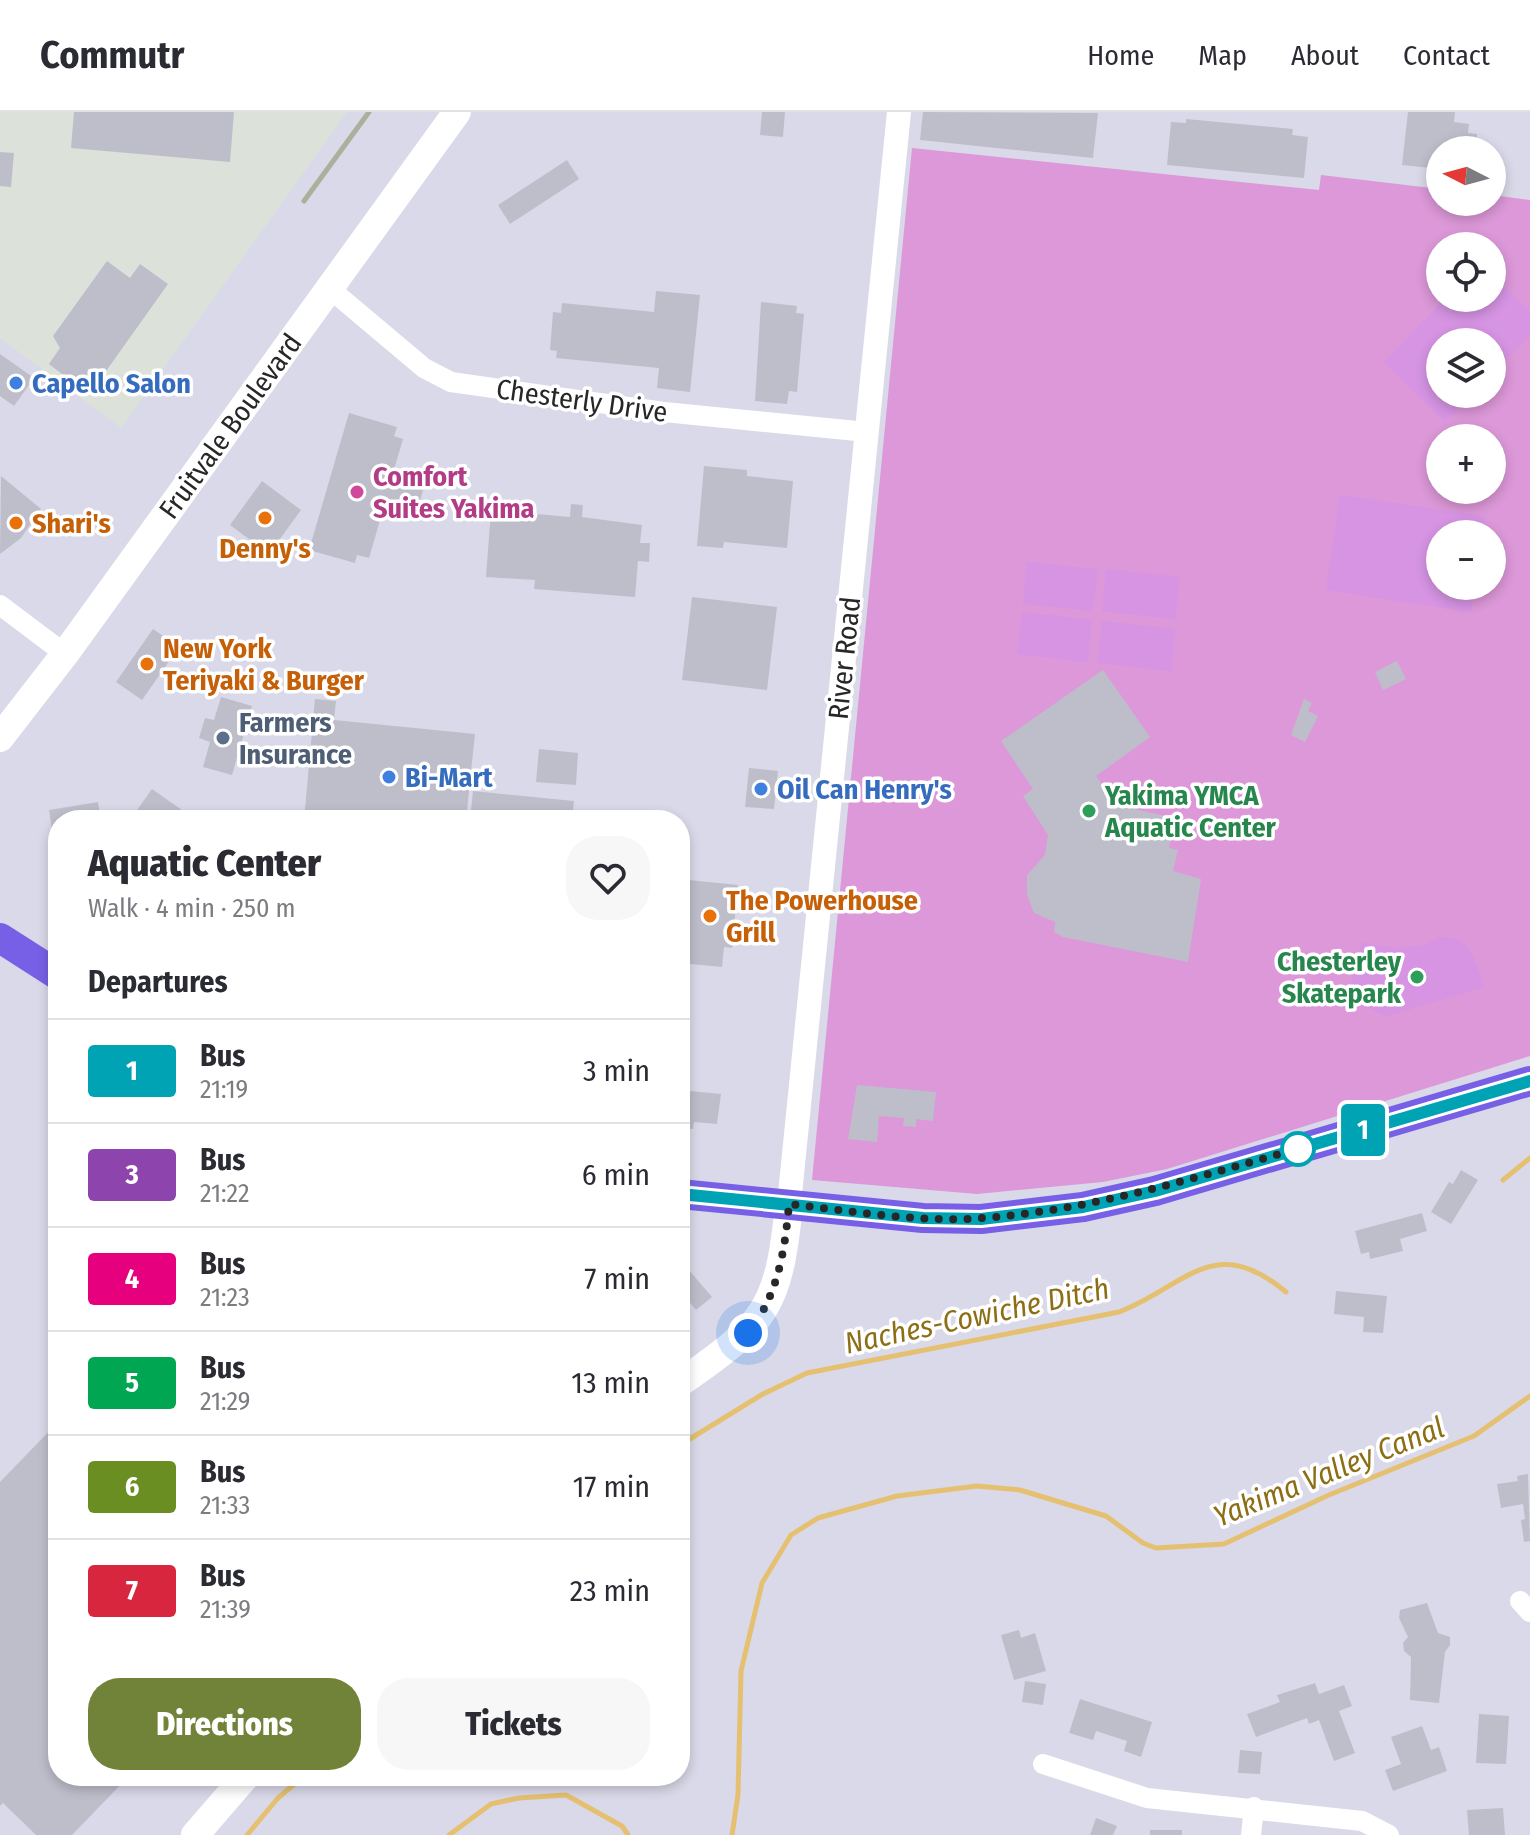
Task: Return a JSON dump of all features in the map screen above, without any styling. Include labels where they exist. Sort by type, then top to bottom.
[{"type":"main road","name":"Fruitvale Boulevard","points":[[0,738],[65,654],[457,112]]},
{"type":"main road","points":[[0,938],[48,971]]},
{"type":"main road","points":[[690,1195],[923,1218],[981,1219],[1083,1207],[1155,1191],[1530,1081]]},
{"type":"main road","points":[[690,1376],[748,1333],[761,1318],[774,1290],[785,1244],[789,1204]]},
{"type":"main road","points":[[195,1835],[237,1786]]},
{"type":"street","name":"River Road","points":[[789,1204],[899,112]]},
{"type":"street","name":"Chesterly Drive","points":[[329,288],[424,368],[451,382],[664,412],[867,432]]},
{"type":"street","points":[[0,605],[65,654]]},
{"type":"street","points":[[1043,1764],[1147,1798],[1254,1807],[1362,1821],[1389,1835]]},
{"type":"street","points":[[1251,1835],[1254,1807]]},
{"type":"shaded area","points":[[0,112],[347,112],[121,428],[0,338]]},
{"type":"shaded area","points":[[912,148],[1319,190],[1321,175],[1426,187],[1426,216],[1506,216],[1506,197],[1530,200],[1530,1056],[1167,1169],[1103,1182],[977,1194],[812,1180]]},
{"type":"shaded area","points":[[1506,289],[1530,312],[1530,335],[1506,360],[1506,328],[1426,328],[1426,403],[1384,362],[1432,312],[1506,312]]},
{"type":"shaded area","points":[[1431,408],[1458,408],[1445,422]]},
{"type":"shaded area","points":[[1340,495],[1485,516],[1485,520],[1426,520],[1426,600],[1473,600],[1471,612],[1326,590]]},
{"type":"shaded area","points":[[1027,562],[1098,569],[1093,611],[1023,604]]},
{"type":"shaded area","points":[[1106,569],[1180,577],[1175,619],[1102,611]]},
{"type":"shaded area","points":[[1022,612],[1092,620],[1088,662],[1017,654]]},
{"type":"shaded area","points":[[1102,621],[1175,629],[1171,671],[1097,663]]},
{"type":"shaded area","name":"Chesterley Skatepark","points":[[1439,937],[1458,940],[1465,945],[1475,960],[1484,987],[1386,1016],[1347,999],[1362,942],[1412,947]]},
{"type":"building","points":[[74,112],[234,112],[230,162],[71,148]]},
{"type":"building","points":[[762,112],[785,112],[783,137],[760,135]]},
{"type":"building","points":[[923,112],[1098,113],[1093,158],[920,140]]},
{"type":"building","points":[[1408,112],[1455,112],[1454,122],[1469,124],[1468,133],[1477,134],[1426,136],[1426,168],[1402,165]]},
{"type":"building","points":[[1186,119],[1293,129],[1292,135],[1308,137],[1304,178],[1167,165],[1171,122],[1186,123]]},
{"type":"building","points":[[0,152],[14,153],[11,187],[0,186]]},
{"type":"building","points":[[567,160],[579,179],[510,224],[498,205]]},
{"type":"building","points":[[107,261],[130,278],[140,264],[168,284],[89,395],[49,364],[60,348],[53,336]]},
{"type":"building","points":[[656,291],[700,295],[690,392],[657,388],[659,368],[556,358],[557,351],[550,350],[553,312],[561,313],[562,303],[654,312]]},
{"type":"building","points":[[761,302],[797,306],[796,313],[804,314],[797,392],[789,391],[787,404],[755,401]]},
{"type":"building","points":[[0,354],[34,378],[14,406],[0,396]]},
{"type":"building","name":"Comfort Suites Yakima","points":[[349,413],[397,427],[394,436],[403,439],[391,480],[423,490],[417,512],[385,503],[369,558],[357,555],[355,563],[309,550]]},
{"type":"building","points":[[704,466],[747,470],[747,476],[793,481],[787,548],[724,542],[723,548],[697,546]]},
{"type":"building","name":"Shari's","points":[[1,476],[41,509],[21,538],[0,554]]},
{"type":"building","name":"Denny's","points":[[262,481],[301,510],[269,554],[230,525]]},
{"type":"building","points":[[571,504],[583,505],[582,517],[642,525],[640,543],[650,543],[649,562],[638,561],[635,597],[534,589],[535,580],[486,577],[491,510],[570,517]]},
{"type":"building","points":[[692,597],[777,607],[767,690],[682,680]]},
{"type":"building","name":"New York Teriyaki & Burger","points":[[153,629],[179,647],[142,700],[116,682]]},
{"type":"building","points":[[1397,661],[1406,679],[1383,690],[1375,672]]},
{"type":"building","name":"Yakima YMCA Aquatic Center","points":[[1103,670],[1150,737],[1096,776],[1117,805],[1174,818],[1169,848],[1178,850],[1173,871],[1201,879],[1188,962],[1063,937],[1054,932],[1055,922],[1034,913],[1027,895],[1027,875],[1045,855],[1048,835],[1023,796],[1033,789],[1001,741]]},
{"type":"building","points":[[221,697],[252,706],[232,775],[203,767],[210,742],[199,738],[205,718],[214,720]]},
{"type":"building","name":"Bi-Mart","points":[[315,699],[336,701],[334,720],[475,734],[467,810],[305,810]]},
{"type":"building","points":[[1304,699],[1312,703],[1308,711],[1318,716],[1305,742],[1291,735]]},
{"type":"building","points":[[539,749],[578,753],[576,785],[536,782]]},
{"type":"building","name":"Oil Can Henry's","points":[[749,768],[778,771],[774,809],[745,807]]},
{"type":"building","points":[[152,789],[182,810],[137,810]]},
{"type":"building","points":[[473,791],[574,801],[573,810],[471,810]]},
{"type":"building","points":[[98,802],[99,810],[49,810]]},
{"type":"building","name":"The Powerhouse Grill","points":[[690,880],[738,885],[732,948],[724,947],[722,967],[690,964]]},
{"type":"building","points":[[857,1085],[936,1092],[933,1121],[916,1119],[916,1127],[903,1126],[904,1118],[879,1116],[877,1142],[848,1139]]},
{"type":"building","points":[[690,1091],[721,1094],[717,1124],[694,1122],[693,1129],[690,1129]]},
{"type":"building","points":[[1461,1170],[1478,1180],[1451,1224],[1431,1212],[1449,1182],[1453,1184]]},
{"type":"building","points":[[1422,1213],[1427,1231],[1400,1239],[1403,1251],[1370,1259],[1369,1252],[1361,1254],[1355,1231]]},
{"type":"building","points":[[690,1271],[712,1297],[696,1310],[690,1302]]},
{"type":"building","points":[[1336,1291],[1387,1296],[1383,1333],[1363,1332],[1364,1317],[1334,1314]]},
{"type":"building","points":[[48,1432],[48,1786],[119,1786],[72,1835],[36,1835],[3,1803],[0,1806],[0,1482]]},
{"type":"building","points":[[1528,1474],[1530,1541],[1524,1542],[1521,1520],[1525,1519],[1523,1504],[1501,1508],[1497,1484],[1518,1481],[1517,1476]]},
{"type":"building","points":[[1427,1603],[1438,1633],[1450,1637],[1450,1645],[1445,1652],[1439,1703],[1410,1700],[1411,1657],[1404,1651],[1403,1643],[1408,1637],[1399,1618],[1400,1610]]},
{"type":"building","points":[[1019,1630],[1021,1638],[1035,1633],[1046,1671],[1014,1680],[1001,1635]]},
{"type":"building","points":[[1025,1681],[1046,1684],[1043,1705],[1022,1702]]},
{"type":"building","points":[[1315,1683],[1319,1694],[1344,1685],[1352,1706],[1339,1711],[1355,1753],[1334,1761],[1319,1720],[1309,1724],[1307,1718],[1256,1737],[1247,1714],[1280,1702],[1277,1695]]},
{"type":"building","points":[[1080,1699],[1152,1722],[1141,1757],[1124,1751],[1127,1741],[1096,1731],[1093,1740],[1069,1733]]},
{"type":"building","points":[[1479,1714],[1509,1716],[1506,1764],[1476,1763]]},
{"type":"building","points":[[1422,1726],[1431,1750],[1439,1747],[1447,1771],[1393,1791],[1385,1770],[1401,1764],[1391,1737]]},
{"type":"building","points":[[1240,1750],[1262,1752],[1260,1774],[1238,1773]]},
{"type":"building","points":[[1503,1808],[1505,1835],[1469,1835],[1467,1810]]},
{"type":"building","points":[[1096,1818],[1117,1826],[1113,1835],[1090,1835]]},
{"type":"building","points":[[1150,1830],[1182,1830],[1182,1835],[1150,1835]]},
{"type":"waterway","name":"Naches-Cowiche Ditch","points":[[1503,1180],[1530,1158]]},
{"type":"waterway","name":"Naches-Cowiche Ditch","points":[[690,1439],[763,1394],[807,1373],[1119,1312],[1200,1270],[1218,1265],[1238,1266],[1261,1274],[1286,1292]]},
{"type":"waterway","name":"Yakima Valley Canal","points":[[732,1835],[738,1795],[741,1671],[762,1583],[791,1535],[818,1518],[897,1496],[977,1486],[1020,1490],[1106,1516],[1143,1543],[1156,1548],[1224,1544],[1329,1495],[1474,1436],[1530,1396]]},
{"type":"waterway","name":"Naches-Cowiche Ditch","points":[[247,1835],[292,1786]]},
{"type":"waterway","name":"Yakima Valley Canal","points":[[449,1835],[491,1804],[519,1798],[566,1795],[622,1826],[628,1835]]},
{"type":"railway","points":[[304,201],[369,112]]},
{"type":"bus line","name":"1","points":[[690,1195],[923,1218],[981,1219],[1083,1207],[1155,1191],[1530,1081]]},
{"type":"place","name":"Capello Salon","points":[[16,383]]},
{"type":"place","name":"Comfort Suites Yakima","points":[[357,492]]},
{"type":"place","name":"Denny's","points":[[265,518]]},
{"type":"place","name":"Shari's","points":[[16,523]]},
{"type":"place","name":"New York Teriyaki & Burger","points":[[147,664]]},
{"type":"place","name":"Farmers Insurance","points":[[223,738]]},
{"type":"place","name":"Bi-Mart","points":[[389,777]]},
{"type":"place","name":"Oil Can Henry's","points":[[761,789]]},
{"type":"place","name":"Yakima YMCA Aquatic Center","points":[[1089,811]]},
{"type":"place","name":"The Powerhouse Grill","points":[[710,916]]},
{"type":"place","name":"Chesterley Skatepark","points":[[1417,977]]},
{"type":"route","points":[[748,1333],[761,1318],[774,1290],[785,1244],[789,1204],[923,1218],[981,1219],[1083,1207],[1155,1191],[1298,1149]]}]
